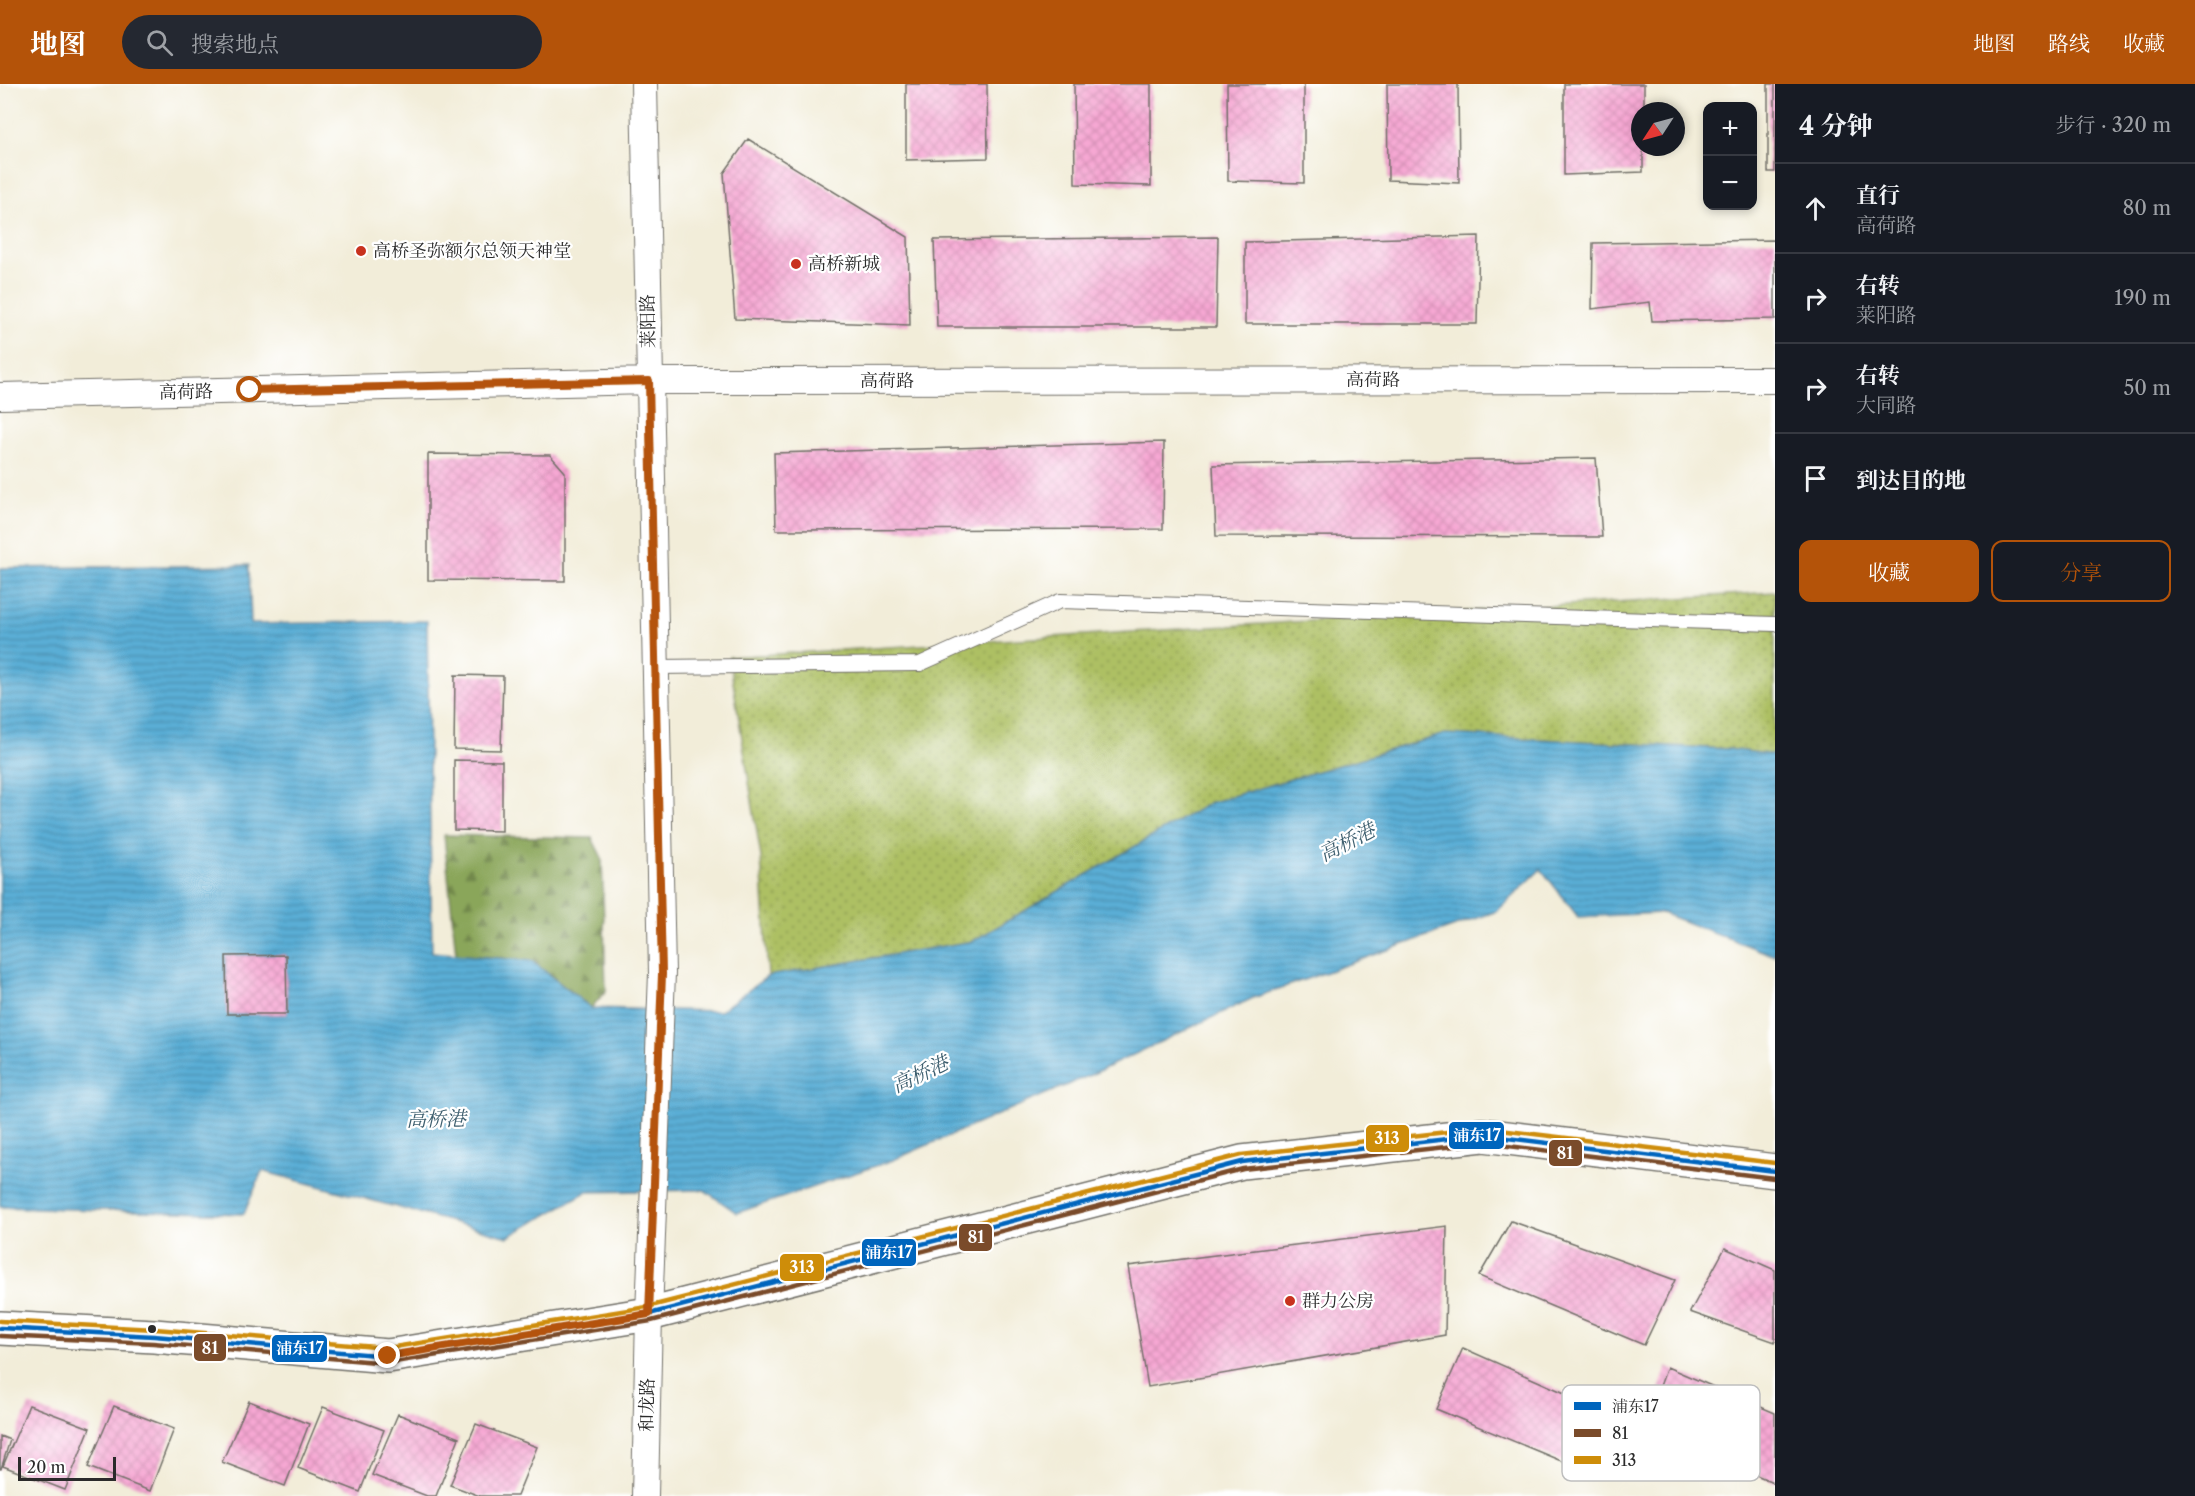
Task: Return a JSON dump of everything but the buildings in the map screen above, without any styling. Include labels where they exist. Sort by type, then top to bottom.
[{"type":"street","name":"莱阳路","points":[[644,84],[662,974],[649,1314]]},
{"type":"street","name":"高荷路","points":[[0,396],[649,381],[1775,380]]},
{"type":"street","points":[[0,1328],[154,1336],[388,1356],[649,1314],[1242,1162],[1484,1135],[1775,1171]]},
{"type":"street","name":"和龙路","points":[[645,1496],[649,1314]]},
{"type":"lane","points":[[655,667],[920,664],[1060,601],[1775,624]]},
{"type":"green space","points":[[1775,592],[1775,755],[1728,749],[1445,734],[1209,803],[973,941],[768,976],[761,857],[729,657]]},
{"type":"green space","points":[[444,835],[592,838],[602,858],[606,991],[591,1008],[532,961],[456,955]]},
{"type":"water","name":"高桥港","points":[[249,565],[251,624],[427,621],[432,952],[532,961],[591,1008],[720,1011],[768,976],[973,941],[1209,803],[1445,734],[1728,749],[1775,755],[1775,956],[1662,913],[1578,917],[1541,869],[1497,911],[1253,998],[1097,1072],[893,1160],[737,1213],[704,1190],[586,1192],[508,1237],[262,1171],[244,1214],[0,1207],[0,568]],"holes":[[[286,955],[287,1014],[227,1014],[226,956]]]},
{"type":"transit line","name":"313","points":[[0,1321],[155,1329],[388,1348],[647,1307],[1241,1155],[1483,1128],[1775,1163]]},
{"type":"transit line","name":"浦东17","points":[[0,1328],[154,1336],[388,1356],[649,1314],[1242,1162],[1483,1135],[1775,1171]]},
{"type":"transit line","name":"81","points":[[0,1336],[153,1343],[388,1363],[651,1321],[1243,1169],[1483,1143],[1774,1178]]},
{"type":"place","name":"高桥圣弥额尔总领天神堂","points":[[361,251]]},
{"type":"place","name":"高桥新城","points":[[796,264]]},
{"type":"place","name":"群力公房","points":[[1290,1301]]},
{"type":"route","points":[[250,390],[649,381],[662,974],[649,1314],[388,1356]]}]
